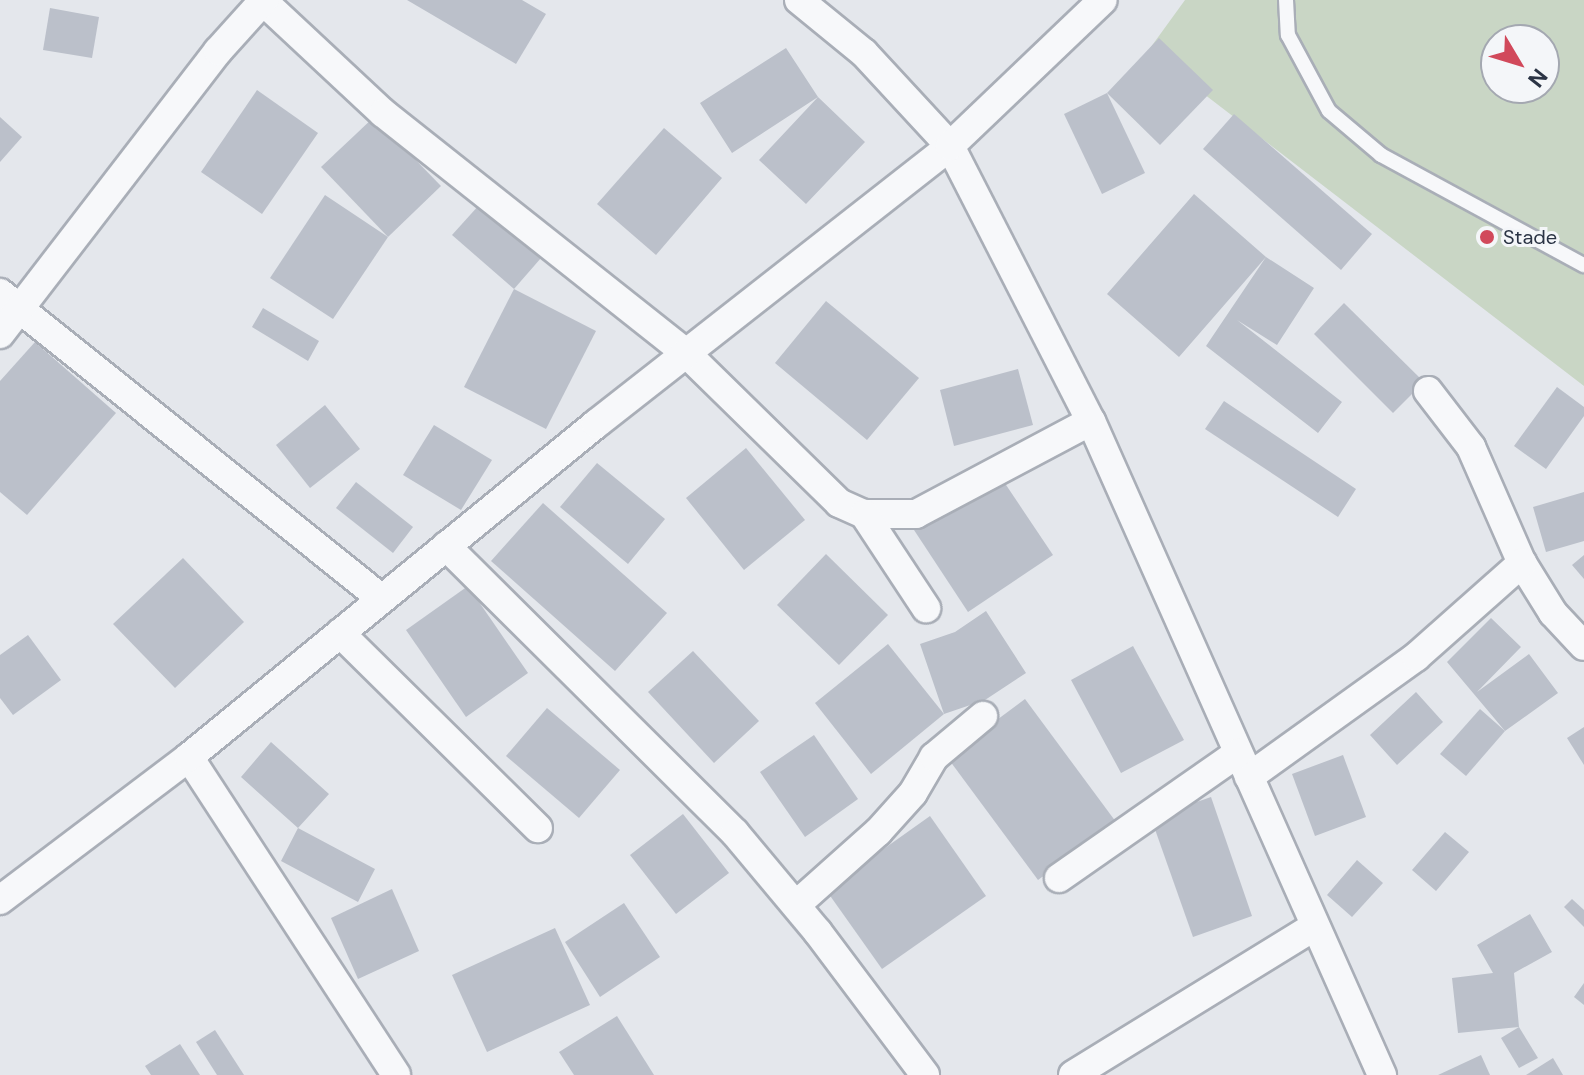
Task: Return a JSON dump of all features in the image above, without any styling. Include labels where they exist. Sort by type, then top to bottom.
[{"type":"street","points":[[799,0],[864,53],[950,146],[1091,421],[1382,1075]]},
{"type":"street","points":[[0,900],[189,757],[686,353],[950,146],[1103,0]]},
{"type":"street","points":[[0,334],[10,301],[263,1],[383,113],[686,353],[821,491],[864,514],[916,514],[1091,421]]},
{"type":"street","points":[[10,301],[381,598]]},
{"type":"street","points":[[1428,391],[1471,447],[1522,563],[1553,613],[1584,646]]},
{"type":"street","points":[[864,514],[926,608]]},
{"type":"street","points":[[446,546],[735,833],[796,905],[925,1075]]},
{"type":"street","points":[[1059,878],[1416,657],[1522,563]]},
{"type":"street","points":[[340,633],[538,828]]},
{"type":"street","points":[[796,905],[878,832],[913,793],[934,757],[983,716]]},
{"type":"street","points":[[189,757],[396,1075]]},
{"type":"street","points":[[1073,1075],[1315,926]]},
{"type":"lane","points":[[1286,0],[1288,35],[1329,111],[1381,155],[1584,265]]},
{"type":"green space","name":"Stade","points":[[1185,0],[1584,0],[1584,386],[1148,51]]},
{"type":"building","points":[[407,0],[522,0],[546,14],[516,64]]},
{"type":"building","points":[[50,8],[99,17],[92,58],[43,50]]},
{"type":"building","points":[[1159,38],[1213,90],[1160,145],[1107,93]]},
{"type":"building","points":[[786,48],[818,97],[732,153],[700,103]]},
{"type":"building","points":[[257,90],[318,133],[262,214],[201,172]]},
{"type":"building","points":[[1107,93],[1145,173],[1102,194],[1064,114]]},
{"type":"building","points":[[818,97],[865,142],[806,204],[759,160]]},
{"type":"building","points":[[1234,114],[1372,234],[1341,270],[1203,149]]},
{"type":"building","points":[[0,117],[22,137],[0,162]]},
{"type":"building","points":[[374,117],[441,186],[388,237],[321,167]]},
{"type":"building","points":[[664,128],[722,178],[656,255],[597,204]]},
{"type":"building","points":[[1194,194],[1266,257],[1179,357],[1107,294]]},
{"type":"building","points":[[325,195],[388,237],[333,319],[270,278]]},
{"type":"building","points":[[480,204],[541,258],[514,289],[452,235]]},
{"type":"building","points":[[1266,257],[1314,288],[1277,345],[1237,320],[1342,402],[1318,433],[1206,346]]},
{"type":"building","points":[[514,289],[596,331],[546,429],[464,387]]},
{"type":"building","points":[[826,301],[919,378],[867,440],[775,363]]},
{"type":"building","points":[[1344,303],[1424,382],[1393,413],[1314,334]]},
{"type":"building","points":[[263,308],[319,341],[308,361],[252,327]]},
{"type":"building","points":[[35,342],[116,413],[27,515],[0,492],[0,381]]},
{"type":"building","points":[[1018,369],[1033,425],[954,446],[940,390]]},
{"type":"building","points":[[1557,387],[1584,407],[1584,416],[1546,469],[1514,446]]},
{"type":"building","points":[[1224,401],[1356,489],[1338,517],[1205,429]]},
{"type":"building","points":[[325,405],[360,449],[310,488],[276,445]]},
{"type":"building","points":[[434,425],[492,460],[461,510],[403,475]]},
{"type":"building","points":[[746,448],[805,520],[744,570],[686,498]]},
{"type":"building","points":[[597,463],[665,519],[628,564],[560,507]]},
{"type":"building","points":[[998,473],[1053,555],[968,612],[914,530]]},
{"type":"building","points":[[356,482],[413,527],[393,553],[336,508]]},
{"type":"building","points":[[1584,492],[1584,541],[1546,552],[1533,507]]},
{"type":"building","points":[[543,503],[667,613],[615,671],[491,561]]},
{"type":"building","points":[[826,554],[888,615],[839,665],[777,605]]},
{"type":"building","points":[[1584,555],[1584,579],[1572,565]]},
{"type":"building","points":[[183,558],[244,622],[175,688],[113,624]]},
{"type":"building","points":[[468,586],[528,673],[466,717],[406,630]]},
{"type":"building","points":[[986,611],[1026,673],[985,700],[944,714],[920,644],[955,632]]},
{"type":"building","points":[[1491,618],[1521,647],[1477,692],[1529,654],[1558,693],[1505,731],[1447,662]]},
{"type":"building","points":[[28,635],[61,680],[13,715],[0,698],[0,655]]},
{"type":"building","points":[[888,644],[944,714],[871,774],[815,703]]},
{"type":"building","points":[[1133,646],[1184,740],[1121,773],[1071,680]]},
{"type":"building","points":[[693,651],[759,721],[714,763],[648,692]]},
{"type":"building","points":[[1416,692],[1443,722],[1397,765],[1370,735]]},
{"type":"building","points":[[1025,699],[1116,822],[1038,880],[947,757]]},
{"type":"building","points":[[547,708],[620,770],[579,818],[506,756]]},
{"type":"building","points":[[1480,709],[1505,731],[1466,776],[1440,754]]},
{"type":"building","points":[[1584,727],[1584,765],[1567,738]]},
{"type":"building","points":[[814,735],[858,799],[805,837],[760,772]]},
{"type":"building","points":[[271,742],[329,794],[298,828],[241,777]]},
{"type":"building","points":[[1343,755],[1366,817],[1315,836],[1292,774]]},
{"type":"building","points":[[1211,797],[1252,916],[1193,937],[1151,818]]},
{"type":"building","points":[[683,814],[729,873],[676,914],[630,855]]},
{"type":"building","points":[[930,816],[986,896],[882,969],[826,890]]},
{"type":"building","points":[[298,828],[375,869],[358,902],[281,861]]},
{"type":"building","points":[[1445,832],[1469,852],[1436,891],[1412,870]]},
{"type":"building","points":[[1357,860],[1383,883],[1352,917],[1327,895]]},
{"type":"building","points":[[392,889],[419,951],[358,979],[331,918]]},
{"type":"building","points":[[1572,899],[1584,910],[1584,927],[1564,907]]},
{"type":"building","points":[[624,903],[660,957],[600,997],[565,942]]},
{"type":"building","points":[[1530,914],[1552,952],[1514,973],[1519,1027],[1458,1033],[1452,978],[1493,973],[1477,945]]},
{"type":"building","points":[[555,928],[590,1005],[487,1052],[452,975]]},
{"type":"building","points":[[1584,983],[1584,1005],[1574,997]]},
{"type":"building","points":[[617,1016],[654,1075],[574,1075],[559,1052]]},
{"type":"building","points":[[1519,1027],[1538,1058],[1519,1068],[1501,1038]]},
{"type":"building","points":[[215,1030],[244,1075],[217,1075],[196,1042]]},
{"type":"building","points":[[180,1044],[200,1075],[151,1075],[145,1066]]},
{"type":"building","points":[[1481,1055],[1490,1075],[1438,1075]]},
{"type":"building","points":[[1553,1058],[1563,1075],[1526,1075]]},
{"type":"place","name":"Stade","points":[[1487,237]]}]
